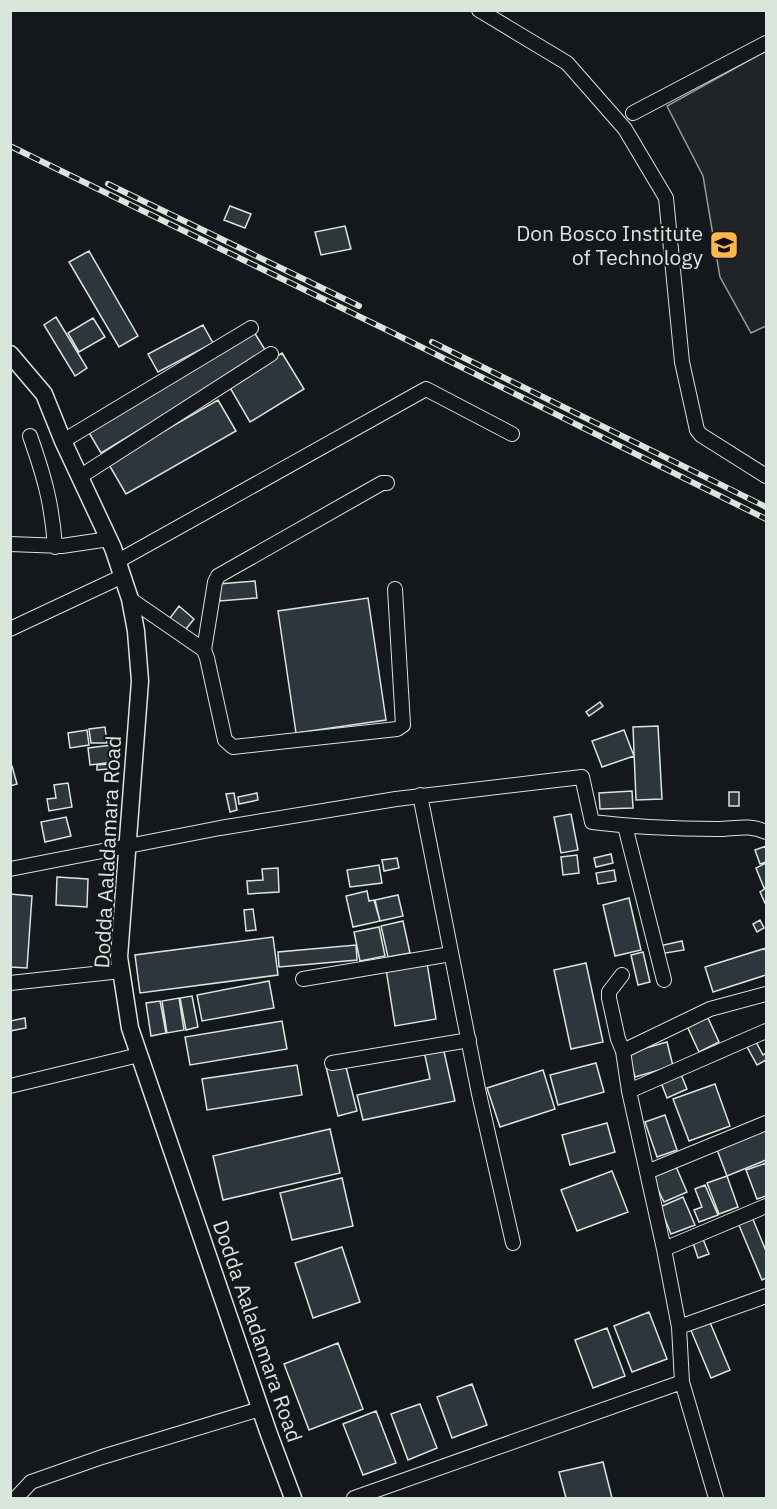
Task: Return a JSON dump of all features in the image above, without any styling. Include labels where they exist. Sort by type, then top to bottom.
[{"type":"main road","name":"Dodda Aaladamara Road","points":[[10,354],[44,394],[63,441],[109,539],[121,569],[129,599],[136,631],[140,681],[119,957],[130,1028],[260,1409],[293,1498]]},
{"type":"street","points":[[479,10],[564,60],[625,129],[667,201],[682,362],[697,430],[701,435],[766,476]]},
{"type":"street","points":[[633,113],[766,43]]},
{"type":"street","points":[[63,441],[251,328]]},
{"type":"street","points":[[81,476],[271,354]]},
{"type":"street","points":[[10,629],[121,569],[426,389],[512,434]]},
{"type":"street","points":[[30,436],[47,486],[53,513],[55,547]]},
{"type":"street","points":[[387,483],[382,483],[218,576],[215,582],[204,650],[225,740],[230,746],[397,729],[404,722],[395,589]]},
{"type":"street","points":[[10,544],[55,547],[109,539]]},
{"type":"street","points":[[129,599],[204,650]]},
{"type":"street","points":[[10,869],[220,828],[420,795],[582,777],[591,822],[625,826],[719,829],[754,826],[765,828]]},
{"type":"street","points":[[420,795],[468,1040],[513,1243]]},
{"type":"street","points":[[625,826],[664,980]]},
{"type":"street","points":[[303,979],[452,954]]},
{"type":"street","points":[[10,983],[121,971]]},
{"type":"street","points":[[622,975],[609,992],[609,998],[623,1051],[629,1091],[679,1327],[682,1382],[716,1498]]},
{"type":"street","points":[[623,1051],[702,1012],[766,993]]},
{"type":"street","points":[[629,1091],[766,1031]]},
{"type":"street","points":[[332,1064],[468,1040]]},
{"type":"street","points":[[10,1086],[139,1055]]},
{"type":"street","points":[[647,1172],[766,1123]]},
{"type":"street","points":[[664,1249],[766,1206]]},
{"type":"street","points":[[679,1327],[766,1296]]},
{"type":"street","points":[[354,1498],[682,1382]]},
{"type":"street","points":[[16,1498],[31,1482],[102,1457],[260,1409]]},
{"type":"shaded area","points":[[766,51],[766,326],[751,333],[720,277],[703,176],[667,106]]},
{"type":"building","points":[[230,206],[251,214],[245,228],[224,220]]},
{"type":"building","points":[[345,226],[351,249],[321,255],[315,232]]},
{"type":"building","points":[[89,251],[138,336],[119,347],[69,262]]},
{"type":"building","points":[[56,317],[87,368],[75,376],[44,325]]},
{"type":"building","points":[[93,318],[105,337],[79,352],[68,333]]},
{"type":"building","points":[[203,325],[213,343],[158,372],[148,354]]},
{"type":"building","points":[[254,332],[267,353],[101,453],[88,431]]},
{"type":"building","points":[[282,353],[304,389],[250,422],[229,386]]},
{"type":"building","points":[[218,400],[236,431],[126,494],[108,463]]},
{"type":"building","points":[[255,581],[257,598],[220,601],[218,584]]},
{"type":"building","points":[[368,598],[386,720],[296,733],[278,611]]},
{"type":"building","points":[[179,606],[194,619],[182,634],[167,622]]},
{"type":"building","points":[[600,702],[603,706],[589,716],[586,712]]},
{"type":"building","points":[[658,726],[662,799],[636,800],[633,727]]},
{"type":"building","points":[[105,727],[107,743],[91,743],[89,729]]},
{"type":"building","points":[[87,730],[89,745],[70,748],[68,733]]},
{"type":"building","points":[[624,730],[634,756],[602,767],[592,741]]},
{"type":"building","points":[[112,745],[114,762],[90,765],[88,748]]},
{"type":"building","points":[[108,764],[108,769],[97,770],[97,765]]},
{"type":"building","points":[[10,766],[12,766],[17,784],[10,786]]},
{"type":"building","points":[[68,783],[72,807],[49,811],[47,799],[56,798],[54,785]]},
{"type":"building","points":[[632,791],[633,808],[600,809],[599,793]]},
{"type":"building","points":[[729,792],[739,792],[739,806],[729,806]]},
{"type":"building","points":[[234,793],[237,810],[230,812],[226,794]]},
{"type":"building","points":[[257,793],[258,800],[239,804],[238,797]]},
{"type":"building","points":[[571,814],[578,850],[561,853],[554,817]]},
{"type":"building","points":[[66,817],[71,836],[45,842],[41,822]]},
{"type":"building","points":[[766,846],[766,862],[760,864],[755,850]]},
{"type":"building","points":[[611,854],[613,863],[596,867],[594,858]]},
{"type":"building","points":[[577,855],[579,873],[563,875],[561,857]]},
{"type":"building","points":[[397,858],[399,868],[384,871],[382,860]]},
{"type":"building","points":[[766,863],[766,887],[764,888],[756,868]]},
{"type":"building","points":[[379,865],[382,883],[350,887],[347,870]]},
{"type":"building","points":[[278,868],[279,892],[248,894],[247,881],[263,880],[262,869]]},
{"type":"building","points":[[614,870],[616,881],[598,884],[596,873]]},
{"type":"building","points":[[57,877],[88,879],[87,907],[56,905]]},
{"type":"building","points":[[766,888],[766,902],[765,903],[760,892]]},
{"type":"building","points":[[367,891],[369,901],[374,900],[380,921],[353,927],[346,896]]},
{"type":"building","points":[[10,894],[32,896],[27,968],[10,967]]},
{"type":"building","points":[[398,895],[403,916],[380,921],[375,900]]},
{"type":"building","points":[[629,898],[641,950],[615,956],[603,905]]},
{"type":"building","points":[[253,909],[256,930],[246,931],[244,910]]},
{"type":"building","points":[[760,920],[764,928],[757,932],[753,924]]},
{"type":"building","points":[[403,921],[410,953],[388,957],[381,926]]},
{"type":"building","points":[[379,927],[385,956],[360,961],[354,932]]},
{"type":"building","points":[[273,937],[278,975],[140,993],[135,955]]},
{"type":"building","points":[[682,941],[684,950],[660,954],[659,946]]},
{"type":"building","points":[[356,945],[357,960],[279,967],[278,952]]},
{"type":"building","points":[[766,948],[766,975],[713,992],[705,967]]},
{"type":"building","points":[[643,952],[650,982],[638,985],[631,955]]},
{"type":"building","points":[[427,963],[436,1019],[395,1026],[386,969]]},
{"type":"building","points":[[586,963],[603,1042],[571,1049],[554,970]]},
{"type":"building","points":[[269,981],[274,1008],[202,1021],[197,995]]},
{"type":"building","points":[[192,996],[198,1027],[186,1030],[180,998]]},
{"type":"building","points":[[179,998],[184,1030],[167,1033],[162,1001]]},
{"type":"building","points":[[160,1001],[166,1033],[151,1036],[146,1003]]},
{"type":"building","points":[[707,1016],[719,1042],[699,1052],[687,1026]]},
{"type":"building","points":[[25,1018],[26,1028],[10,1031],[10,1021]]},
{"type":"building","points":[[282,1021],[287,1049],[190,1065],[185,1037]]},
{"type":"building","points":[[755,1040],[763,1055],[766,1053],[766,1060],[757,1065],[746,1045]]},
{"type":"building","points":[[667,1042],[673,1066],[635,1077],[628,1053]]},
{"type":"building","points":[[443,1047],[455,1101],[363,1120],[357,1095],[430,1079],[424,1051]]},
{"type":"building","points":[[345,1063],[357,1111],[338,1116],[326,1067]]},
{"type":"building","points":[[596,1063],[604,1092],[558,1105],[550,1075]]},
{"type":"building","points":[[297,1065],[302,1095],[207,1110],[202,1079]]},
{"type":"building","points":[[543,1070],[555,1109],[500,1127],[487,1088]]},
{"type":"building","points":[[680,1072],[687,1089],[667,1098],[660,1080]]},
{"type":"building","points":[[715,1084],[730,1126],[689,1141],[673,1099]]},
{"type":"building","points":[[665,1115],[677,1150],[657,1157],[645,1122]]},
{"type":"building","points":[[607,1123],[615,1152],[570,1165],[562,1135]]},
{"type":"building","points":[[766,1127],[766,1160],[727,1176],[716,1147]]},
{"type":"building","points":[[330,1129],[340,1173],[223,1200],[213,1156]]},
{"type":"building","points":[[674,1162],[687,1192],[664,1202],[650,1173]]},
{"type":"building","points":[[766,1163],[766,1196],[757,1199],[746,1170]]},
{"type":"building","points":[[612,1171],[628,1212],[577,1231],[561,1190]]},
{"type":"building","points":[[727,1176],[738,1207],[719,1214],[707,1183]]},
{"type":"building","points":[[342,1178],[353,1226],[292,1240],[280,1193]]},
{"type":"building","points":[[705,1185],[718,1215],[699,1222],[694,1210],[702,1207],[695,1189]]},
{"type":"building","points":[[683,1197],[695,1225],[671,1234],[660,1207]]},
{"type":"building","points":[[752,1217],[766,1251],[766,1278],[762,1280],[738,1223]]},
{"type":"building","points":[[703,1239],[709,1254],[698,1258],[693,1243]]},
{"type":"building","points":[[342,1247],[360,1302],[313,1318],[295,1263]]},
{"type":"building","points":[[649,1312],[667,1359],[632,1372],[614,1326]]},
{"type":"building","points":[[709,1320],[730,1370],[711,1378],[690,1328]]},
{"type":"building","points":[[607,1328],[625,1376],[593,1388],[575,1340]]},
{"type":"building","points":[[338,1343],[363,1409],[309,1430],[284,1364]]},
{"type":"building","points":[[472,1384],[487,1425],[452,1438],[437,1397]]},
{"type":"building","points":[[420,1404],[437,1448],[408,1460],[391,1414]]},
{"type":"building","points":[[376,1411],[396,1463],[363,1475],[343,1424]]},
{"type":"building","points":[[603,1462],[612,1498],[566,1498],[559,1472]]},
{"type":"railway","points":[[10,146],[766,519]]},
{"type":"railway","points":[[108,184],[359,306]]},
{"type":"railway","points":[[432,342],[766,507]]},
{"type":"place","name":"Don Bosco Institute of Technology","points":[[724,245]]}]
